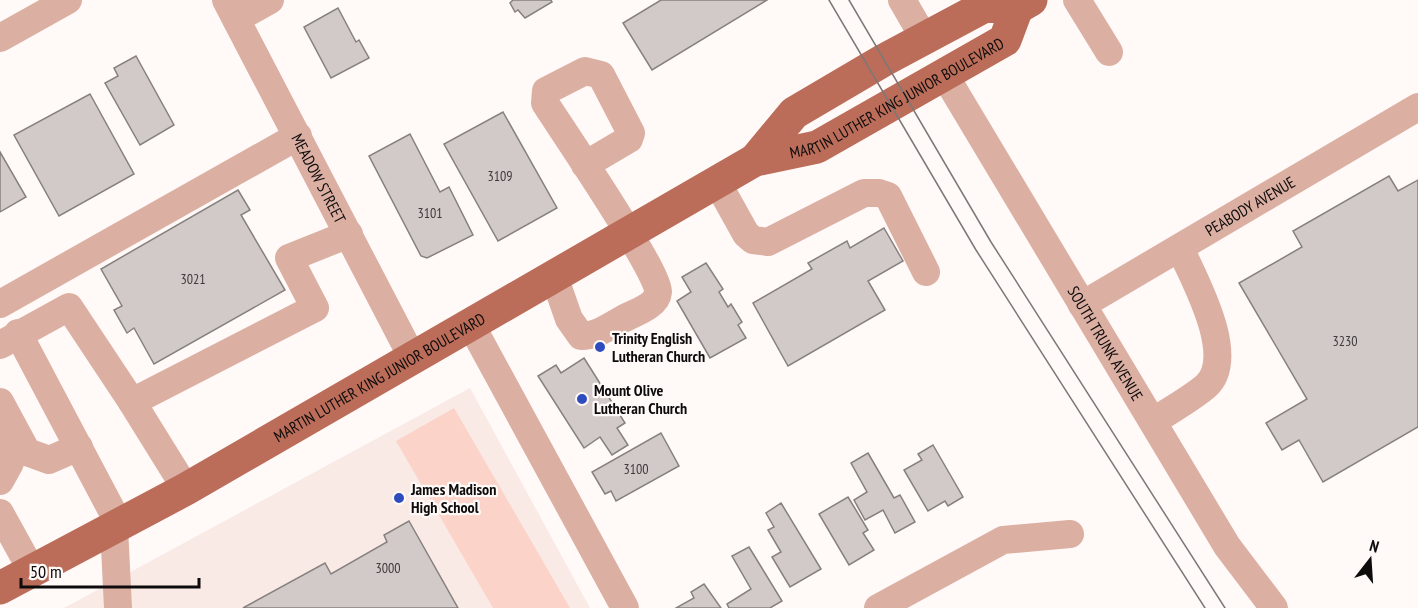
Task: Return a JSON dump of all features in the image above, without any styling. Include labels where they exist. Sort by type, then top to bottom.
[{"type":"main road","name":"MARTIN LUTHER KING JUNIOR BOULEVARD","points":[[755,160],[794,113],[924,38],[985,6],[1024,4]]},
{"type":"main road","name":"MARTIN LUTHER KING JUNIOR BOULEVARD","points":[[0,588],[186,489],[755,160],[817,147],[1005,40],[1024,4]]},
{"type":"street","points":[[0,38],[35,8],[68,0]]},
{"type":"street","points":[[231,9],[270,0]]},
{"type":"street","points":[[902,0],[924,38]]},
{"type":"street","points":[[1077,0],[1109,52]]},
{"type":"street","name":"MEADOW STREET","points":[[231,9],[412,357]]},
{"type":"street","name":"SOUTH TRUNK AVENUE","points":[[944,74],[1227,546],[1274,608]]},
{"type":"street","name":"PEABODY AVENUE","points":[[1082,305],[1418,107]]},
{"type":"street","points":[[0,304],[298,136]]},
{"type":"street","points":[[554,276],[569,319],[581,336],[591,336],[656,300],[658,287],[628,233],[585,165]]},
{"type":"street","points":[[717,182],[746,234],[753,240],[768,242],[864,193],[879,193],[888,196],[926,272]]},
{"type":"street","points":[[132,402],[315,308],[289,258],[350,234]]},
{"type":"street","points":[[1153,422],[1208,384],[1217,363],[1214,328],[1180,248]]},
{"type":"street","points":[[118,608],[116,526],[79,447],[9,339],[69,307],[186,489]]},
{"type":"street","points":[[470,323],[625,608]]},
{"type":"street","points":[[0,402],[27,452],[50,460],[79,447]]},
{"type":"street","points":[[0,513],[32,571]]},
{"type":"street","points":[[878,608],[1004,540],[1070,534]]},
{"type":"shaded area","name":"James Madison High School","points":[[470,388],[590,608],[64,608]]},
{"type":"shaded area","points":[[454,408],[570,608],[493,608],[396,441]]},
{"type":"building","points":[[513,0],[551,0],[552,2],[525,18],[518,10],[515,12],[510,3]]},
{"type":"building","points":[[661,0],[767,0],[652,70],[623,23]]},
{"type":"building","points":[[338,8],[356,42],[359,40],[369,58],[331,78],[304,27]]},
{"type":"building","points":[[136,56],[174,125],[140,145],[105,83],[118,76],[114,68]]},
{"type":"building","points":[[90,94],[134,174],[59,216],[14,135]]},
{"type":"building","points":[[503,112],[557,208],[498,241],[444,144]]},
{"type":"building","points":[[410,134],[440,192],[449,187],[473,235],[427,258],[421,256],[369,156]]},
{"type":"building","points":[[0,152],[26,197],[0,212]]},
{"type":"building","points":[[1389,176],[1398,191],[1418,180],[1418,427],[1323,482],[1299,440],[1282,450],[1266,423],[1307,399],[1239,283],[1302,247],[1293,231]]},
{"type":"building","points":[[238,190],[250,210],[241,215],[285,290],[154,364],[134,328],[127,333],[114,310],[122,306],[101,269]]},
{"type":"building","points":[[884,228],[903,261],[868,281],[885,310],[788,366],[753,303],[812,269],[808,263],[847,241],[850,248]]},
{"type":"building","points":[[706,263],[723,289],[719,292],[728,307],[731,304],[742,322],[738,325],[746,338],[710,358],[677,301],[691,292],[682,277]]},
{"type":"building","name":"Mount Olive Lutheran Church","points":[[584,358],[625,423],[617,428],[628,445],[612,455],[600,437],[584,448],[538,376],[556,365],[561,373]]},
{"type":"building","points":[[661,433],[679,466],[616,501],[611,491],[605,494],[592,472]]},
{"type":"building","points":[[933,445],[963,497],[948,506],[945,501],[928,511],[904,470],[922,460],[918,454]]},
{"type":"building","points":[[868,453],[894,498],[900,495],[915,522],[895,533],[883,510],[865,520],[854,500],[867,492],[851,463]]},
{"type":"building","points":[[848,497],[868,530],[863,533],[874,550],[849,565],[819,514]]},
{"type":"building","points":[[781,503],[821,569],[790,587],[772,557],[781,552],[768,530],[774,527],[766,513]]},
{"type":"building","points":[[409,521],[458,608],[243,608],[325,563],[331,574],[387,542],[384,535]]},
{"type":"building","points":[[749,547],[782,601],[770,608],[729,608],[727,604],[751,589],[732,556]]},
{"type":"building","points":[[704,584],[721,608],[676,608],[694,598],[691,592]]},
{"type":"tram line","points":[[829,0],[976,250],[1205,608]]},
{"type":"tram line","points":[[849,0],[991,242],[1225,608]]},
{"type":"place","name":"Trinity English Lutheran Church","points":[[600,347]]},
{"type":"place","name":"Mount Olive Lutheran Church","points":[[582,399]]},
{"type":"place","name":"James Madison High School","points":[[399,498]]}]
